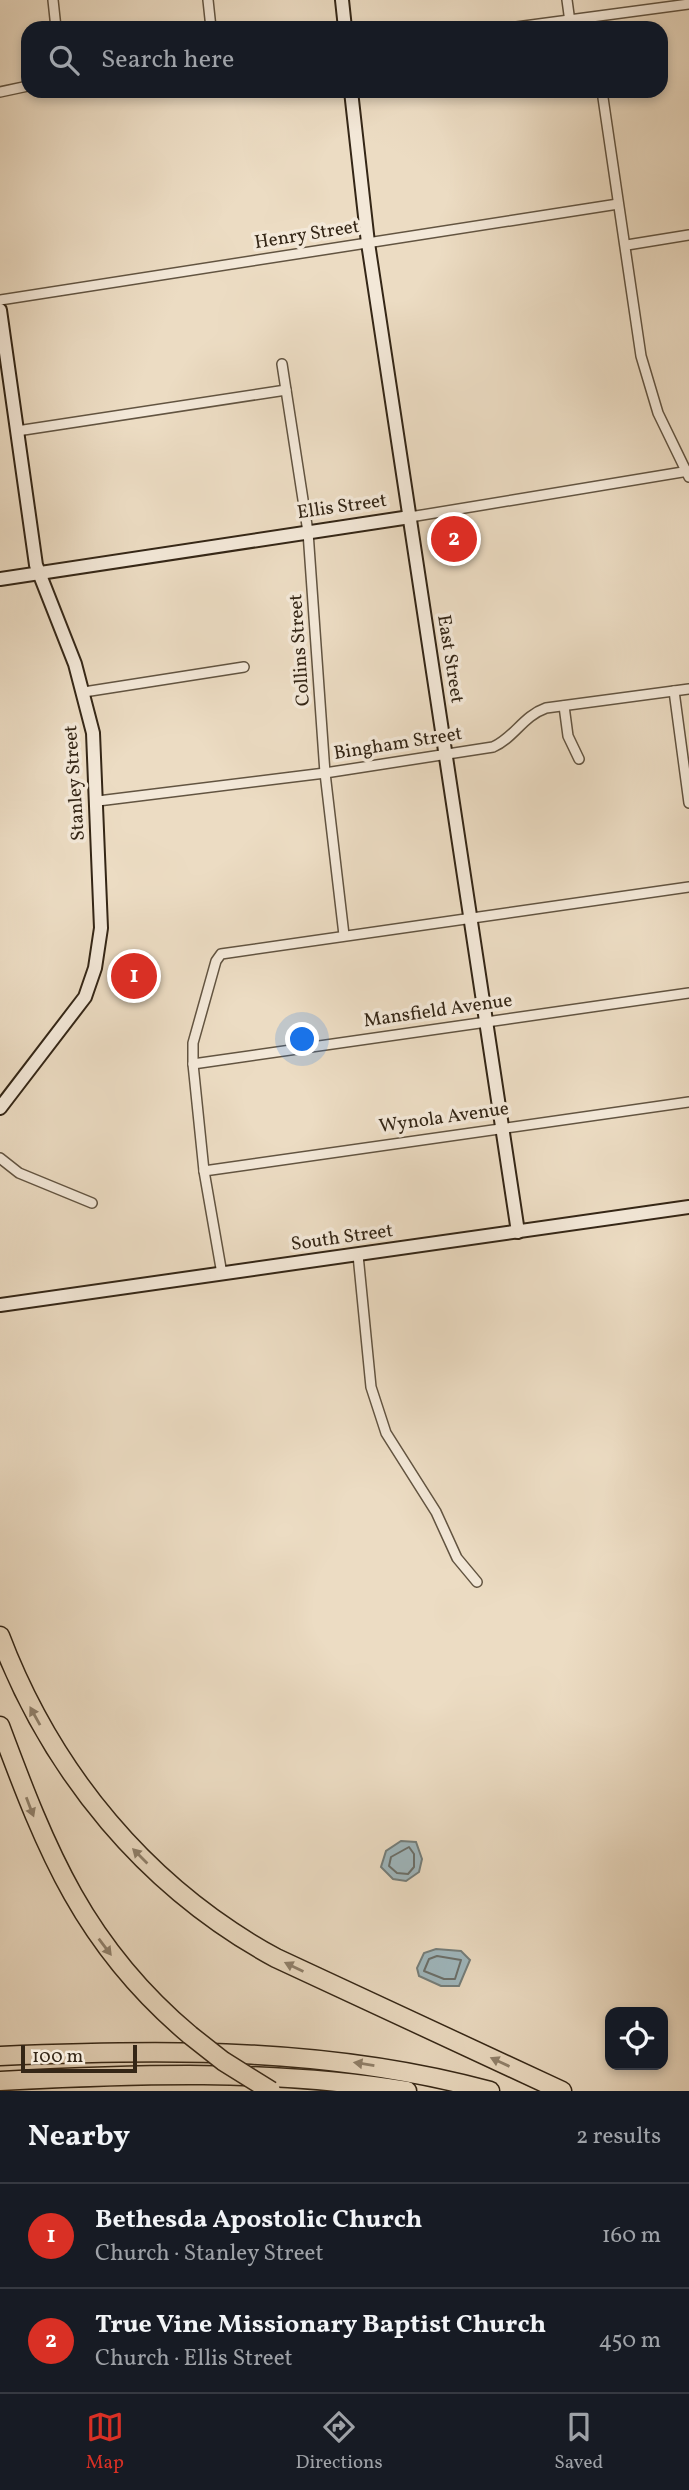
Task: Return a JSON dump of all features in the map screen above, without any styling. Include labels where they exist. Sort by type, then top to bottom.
[{"type":"highway","points":[[0,1636],[31,1707],[70,1774],[127,1843],[190,1902],[237,1936],[292,1966],[562,2091]]},
{"type":"highway","points":[[0,1726],[44,1841],[68,1890],[94,1932],[127,1975],[190,2035],[232,2067],[272,2091]]},
{"type":"highway","points":[[1,2056],[150,2050],[265,2053],[383,2067],[490,2091]]},
{"type":"highway","points":[[0,2081],[151,2073],[246,2074],[324,2079],[407,2091]]},
{"type":"main road","points":[[342,0],[344,21]]},
{"type":"main road","name":"East Street","points":[[352,98],[368,243],[518,1232]]},
{"type":"main road","name":"Stanley Street","points":[[0,310],[38,573],[70,649],[84,692],[94,746],[101,934],[93,977],[74,1014],[0,1108]]},
{"type":"main road","name":"Ellis Street","points":[[0,579],[410,517]]},
{"type":"main road","name":"South Street","points":[[0,1305],[689,1207]]},
{"type":"street","points":[[53,0],[55,21]]},
{"type":"street","points":[[208,0],[210,21]]},
{"type":"street","points":[[567,0],[570,21]]},
{"type":"street","points":[[604,21],[667,4],[689,4]]},
{"type":"street","points":[[0,92],[21,88]]},
{"type":"street","points":[[603,98],[618,204],[627,245],[641,356],[658,413],[688,474]]},
{"type":"street","name":"Henry Street","points":[[0,300],[618,204]]},
{"type":"street","points":[[627,245],[689,235]]},
{"type":"street","name":"Collins Street","points":[[282,364],[308,532],[325,773],[344,935]]},
{"type":"street","points":[[17,431],[286,390]]},
{"type":"street","name":"Ellis Street","points":[[410,517],[688,474]]},
{"type":"street","points":[[84,692],[244,667]]},
{"type":"street","name":"Bingham Street","points":[[98,802],[325,773],[493,747],[504,742],[534,712],[689,689]]},
{"type":"street","points":[[674,691],[689,803]]},
{"type":"street","points":[[564,706],[568,736],[579,759]]},
{"type":"street","points":[[222,1274],[204,1171],[192,1064],[193,1043],[216,961],[221,954],[689,887]]},
{"type":"street","name":"Mansfield Avenue","points":[[192,1064],[689,993]]},
{"type":"street","name":"Wynola Avenue","points":[[204,1171],[689,1102]]},
{"type":"street","points":[[0,1158],[19,1173],[92,1203]]},
{"type":"street","points":[[358,1255],[371,1387],[386,1433],[436,1512],[457,1558],[477,1582]]},
{"type":"water","points":[[401,1841],[416,1842],[422,1859],[419,1872],[406,1881],[393,1879],[381,1867],[386,1851]]},
{"type":"water","points":[[436,1949],[461,1951],[470,1960],[459,1986],[441,1986],[419,1976],[417,1968],[424,1953]]},
{"type":"place","name":"True Vine Missionary Baptist Church","points":[[454,539]]},
{"type":"place","name":"Bethesda Apostolic Church","points":[[134,976]]}]
